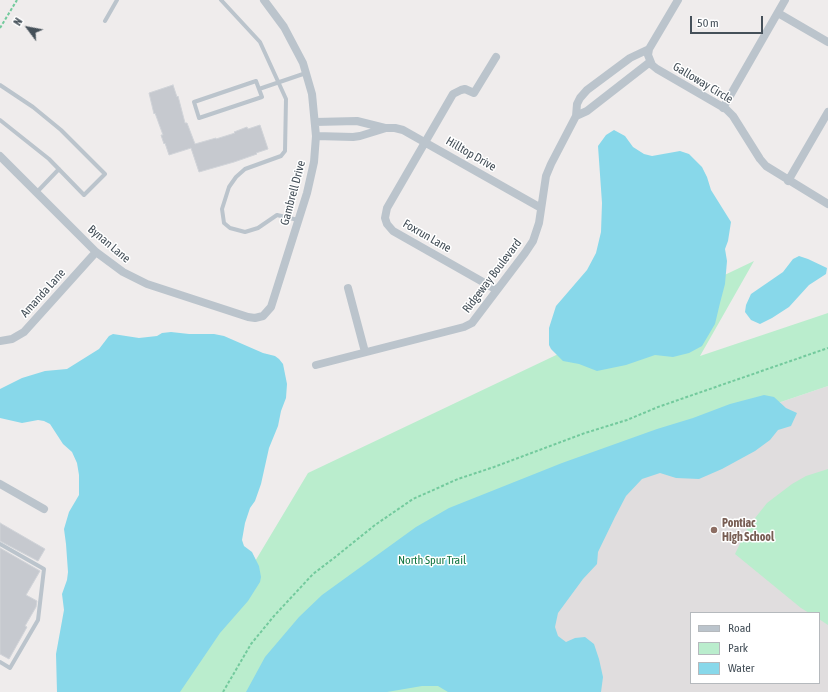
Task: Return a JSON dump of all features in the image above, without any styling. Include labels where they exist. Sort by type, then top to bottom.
[{"type":"street","name":"Gambrell Drive","points":[[264,0],[277,16],[292,40],[307,73],[312,94],[316,136],[313,171],[271,306]]},
{"type":"street","points":[[576,116],[586,111],[650,62],[648,55],[649,49],[678,0]]},
{"type":"street","points":[[723,108],[785,0]]},
{"type":"street","points":[[778,12],[828,42]]},
{"type":"street","name":"Ridgeway Boulevard","points":[[316,365],[467,326],[474,320],[533,241],[539,223],[544,185],[548,172],[576,116],[577,104],[584,93],[630,58],[649,49]]},
{"type":"street","points":[[426,142],[453,94],[465,89],[474,93],[496,57]]},
{"type":"street","name":"Galloway Circle","points":[[650,62],[657,69],[723,108],[733,116],[763,163],[788,181],[828,204]]},
{"type":"street","points":[[788,181],[828,112]]},
{"type":"street","name":"Hilltop Drive","points":[[315,122],[357,121],[386,128],[403,130],[541,208]]},
{"type":"street","name":"Hilltop Drive","points":[[316,136],[353,137],[386,128]]},
{"type":"street","name":"Foxrun Lane","points":[[426,142],[386,211],[385,218],[387,224],[394,231],[497,290]]},
{"type":"street","name":"Bynan Lane","points":[[0,156],[96,252],[117,268],[141,282],[248,317],[257,318],[263,316],[271,306]]},
{"type":"street","name":"Amanda Lane","points":[[0,341],[12,338],[24,332],[96,252]]},
{"type":"street","points":[[348,288],[365,352]]},
{"type":"street","points":[[0,484],[44,509]]},
{"type":"lane","points":[[105,21],[117,0]]},
{"type":"lane","points":[[221,0],[260,42],[286,99],[285,151],[281,156],[245,169],[236,177],[230,187],[222,209],[223,218],[230,228],[245,232],[258,228],[271,218],[278,215],[299,220]]},
{"type":"lane","points":[[259,89],[307,73]]},
{"type":"lane","points":[[256,81],[259,89],[262,97],[199,118],[194,102],[256,81]]},
{"type":"lane","points":[[0,85],[52,122],[105,174],[84,194],[27,140],[0,120]]},
{"type":"lane","points":[[37,192],[59,169]]},
{"type":"lane","points":[[0,544],[44,569],[38,620],[10,668],[0,662]]},
{"type":"path","points":[[0,28],[16,0]]},
{"type":"path","points":[[222,692],[251,644],[278,611],[313,574],[375,525],[413,499],[458,479],[828,348]]},
{"type":"shaded area","name":"Pontiac High School","points":[[828,386],[828,692],[509,692],[648,447]]},
{"type":"green space","name":"North Spur Trail","points":[[754,261],[700,356],[828,313],[828,386],[648,447],[509,692],[164,692],[215,628],[308,473]]},
{"type":"green space","points":[[828,469],[828,625],[820,620],[820,612],[807,612],[801,608],[735,554],[748,527],[767,503],[792,484],[806,476]]},
{"type":"water","points":[[614,130],[625,136],[633,147],[644,154],[652,156],[680,151],[689,154],[702,167],[711,190],[731,222],[725,249],[727,261],[725,284],[715,324],[702,346],[689,353],[673,357],[655,355],[626,365],[597,371],[579,364],[563,361],[549,345],[549,328],[556,306],[587,270],[596,253],[601,232],[602,203],[598,146],[606,135]]},
{"type":"water","points":[[799,256],[827,268],[826,274],[809,285],[789,307],[772,318],[760,324],[751,320],[745,312],[746,305],[751,294],[783,272],[793,259]]},
{"type":"water","points":[[162,333],[214,334],[224,336],[263,353],[275,356],[283,364],[287,384],[286,398],[281,411],[278,426],[269,448],[261,484],[245,523],[242,540],[244,546],[252,552],[259,566],[261,577],[260,582],[248,601],[220,633],[180,692],[57,692],[56,654],[64,610],[62,594],[68,572],[64,529],[69,512],[79,495],[79,475],[77,463],[72,452],[63,444],[50,424],[38,420],[22,423],[0,418],[0,389],[22,378],[45,371],[67,369],[99,349],[109,336],[113,334],[139,338],[157,336]]},
{"type":"water","points":[[764,395],[774,397],[786,408],[797,413],[791,426],[778,430],[770,440],[755,451],[722,469],[699,479],[676,478],[660,473],[642,479],[626,496],[598,552],[597,564],[583,579],[558,613],[555,627],[558,636],[566,642],[575,638],[585,637],[594,644],[603,677],[601,692],[448,692],[438,686],[422,686],[387,692],[246,692],[265,657],[299,617],[322,595],[416,527],[449,508],[562,463],[730,404]]},
{"type":"building","points":[[173,85],[177,97],[178,96],[185,123],[187,123],[195,144],[235,133],[234,132],[247,127],[248,129],[260,125],[268,149],[234,162],[199,172],[191,148],[169,155],[161,135],[163,135],[155,113],[154,114],[149,93]]},
{"type":"building","points":[[0,523],[45,549],[38,561],[0,541]]},
{"type":"building","points":[[0,548],[40,571],[26,595],[37,601],[36,607],[25,626],[27,627],[9,659],[0,654]]},
{"type":"place","name":"Pontiac High School","points":[[714,530]]}]
